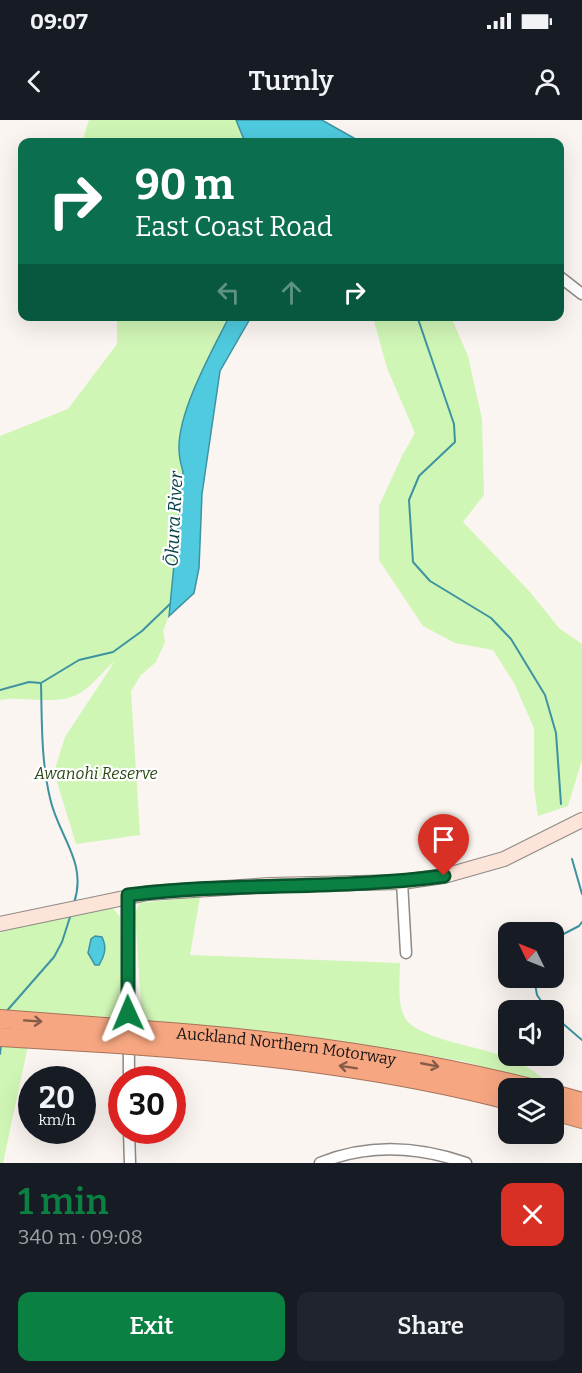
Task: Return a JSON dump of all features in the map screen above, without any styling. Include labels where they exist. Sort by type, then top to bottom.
[{"type":"highway","name":"Auckland Northern Motorway","points":[[0,1019],[65,1024],[118,1036]]},
{"type":"highway","name":"Auckland Northern Motorway","points":[[0,1037],[53,1040],[118,1036],[329,1048],[445,1068],[498,1081]]},
{"type":"highway","name":"Auckland Northern Motorway","points":[[143,1038],[392,1074],[498,1098]]},
{"type":"highway","points":[[564,1097],[582,1102]]},
{"type":"highway","points":[[564,1114],[582,1119]]},
{"type":"main road","points":[[0,924],[128,895],[235,887],[402,882],[444,876],[504,859],[582,820]]},
{"type":"street","points":[[564,279],[582,294]]},
{"type":"street","points":[[402,882],[406,953]]},
{"type":"street","points":[[128,895],[129,1066]]},
{"type":"street","points":[[129,1144],[129,1163]]},
{"type":"street","points":[[320,1163],[349,1154],[386,1148],[430,1152],[466,1163]]},
{"type":"green space","points":[[89,120],[322,120],[354,138],[83,138]]},
{"type":"green space","name":"Awanohi Reserve","points":[[117,321],[247,321],[201,374],[181,428],[179,449],[183,472],[169,616],[163,631],[165,642],[156,662],[141,675],[131,691],[140,835],[76,844],[54,772],[65,737],[115,661],[89,686],[71,697],[51,700],[0,700],[0,436],[68,409],[117,344]]},
{"type":"green space","points":[[374,321],[453,321],[468,356],[482,419],[484,495],[463,522],[530,592],[559,628],[582,644],[582,760],[568,806],[538,816],[534,788],[534,728],[514,683],[493,650],[455,643],[423,626],[379,560],[379,506],[415,433],[387,368]]},
{"type":"green space","points":[[200,897],[190,955],[400,963],[400,1002],[408,1022],[430,1035],[498,1054],[498,1066],[525,1066],[543,1078],[525,1078],[462,1061],[307,1036],[142,1021],[135,912],[140,903]]},
{"type":"green space","points":[[105,906],[113,908],[120,917],[122,1018],[0,1011],[0,933],[17,926]]},
{"type":"green space","points":[[0,1045],[28,1046],[24,1066],[18,1066],[18,1093],[3,1163],[0,1163]]},
{"type":"water","points":[[236,120],[322,120],[354,138],[243,138]]},
{"type":"water","points":[[227,321],[249,321],[220,371],[202,494],[199,568],[194,593],[169,616],[183,472],[179,452],[180,434],[190,400]]},
{"type":"water","points":[[95,936],[102,937],[105,948],[99,965],[95,965],[88,953],[91,939]]},
{"type":"waterway","points":[[419,321],[454,424],[455,442],[419,476],[409,500],[413,562],[430,581],[491,618],[511,639],[545,695],[556,733],[561,804]]},
{"type":"waterway","name":"Ōkura River","points":[[74,903],[77,888],[75,862],[54,812],[47,784],[42,741],[41,683],[79,660],[113,652],[142,631],[170,604]]},
{"type":"waterway","points":[[0,690],[29,682],[41,683]]},
{"type":"waterway","points":[[572,859],[582,894]]},
{"type":"waterway","name":"Ōkura River","points":[[5,1013],[54,957],[62,942],[71,914]]},
{"type":"waterway","points":[[564,934],[582,922]]},
{"type":"waterway","points":[[536,988],[540,1000]]},
{"type":"waterway","points":[[564,1025],[582,1040]]},
{"type":"waterway","name":"Ōkura River","points":[[0,1054],[1,1045]]},
{"type":"route","points":[[128,1013],[128,895],[270,885],[402,882],[444,876]]}]
